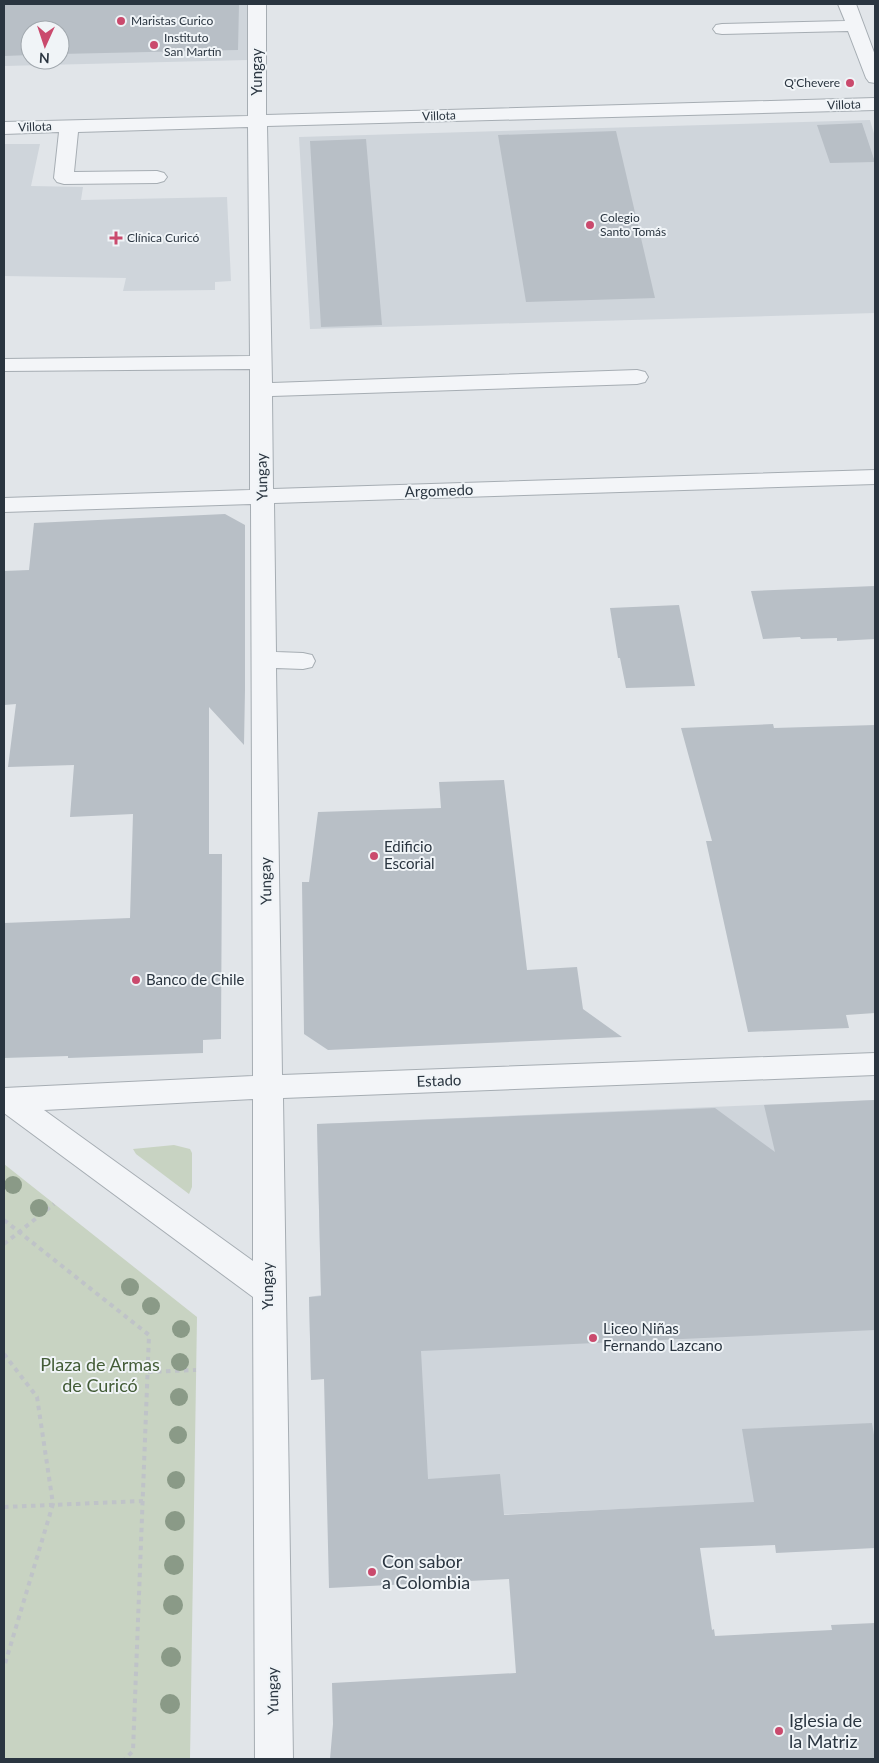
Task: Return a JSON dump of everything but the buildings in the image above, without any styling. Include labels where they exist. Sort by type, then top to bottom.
[{"type":"street","name":"Yungay","points":[[257,4],[274,1759]]},
{"type":"street","points":[[847,4],[875,78]]},
{"type":"street","points":[[722,29],[856,26]]},
{"type":"street","name":"Villota","points":[[4,128],[875,104]]},
{"type":"street","points":[[69,126],[64,178],[156,177]]},
{"type":"street","points":[[4,365],[261,362]]},
{"type":"street","points":[[261,390],[637,377]]},
{"type":"street","name":"Argomedo","points":[[4,505],[875,476]]},
{"type":"street","points":[[264,660],[303,661]]},
{"type":"street","name":"Estado","points":[[6,1100],[875,1064]]},
{"type":"street","points":[[6,1100],[268,1290]]},
{"type":"path","points":[[4,1244],[54,1204]]},
{"type":"path","points":[[4,1220],[149,1335],[133,1751],[125,1759]]},
{"type":"path","points":[[4,1354],[37,1397],[53,1504],[4,1667]]},
{"type":"path","points":[[148,1372],[196,1370]]},
{"type":"path","points":[[4,1507],[143,1501]]},
{"type":"shaded area","name":"Instituto San Martín","points":[[4,4],[247,4],[248,60],[70,64],[70,20],[20,20],[20,66],[4,66]]},
{"type":"shaded area","name":"Colegio Santo Tomás","points":[[870,120],[875,137],[875,313],[310,329],[299,137]]},
{"type":"shaded area","name":"Clínica Curicó","points":[[4,144],[40,144],[31,186],[83,187],[81,200],[227,197],[231,281],[215,282],[215,290],[123,291],[126,278],[4,276]]},
{"type":"shaded area","name":"Liceo Niñas Fernando Lazcano","points":[[875,1100],[875,1497],[430,1518],[324,1379],[311,1380],[309,1297],[321,1295],[317,1124]]},
{"type":"green space","points":[[174,1145],[190,1149],[192,1153],[192,1187],[189,1194],[136,1154],[133,1149]]},
{"type":"green space","name":"Plaza de Armas de Curicó","points":[[4,1164],[197,1317],[190,1759],[4,1759]]},
{"type":"place","name":"Maristas Curico","points":[[121,21]]},
{"type":"place","name":"Instituto San Martín","points":[[154,45]]},
{"type":"place","name":"Q'Chevere","points":[[850,83]]},
{"type":"place","name":"Colegio Santo Tomás","points":[[590,225]]},
{"type":"place","name":"Clínica Curicó","points":[[116,238]]},
{"type":"place","name":"Edificio Escorial","points":[[374,856]]},
{"type":"place","name":"Banco de Chile","points":[[136,980]]},
{"type":"place","name":"Liceo Niñas Fernando Lazcano","points":[[593,1338]]},
{"type":"place","name":"Con sabor a Colombia","points":[[372,1572]]},
{"type":"place","name":"Iglesia de la Matriz","points":[[779,1731]]}]
